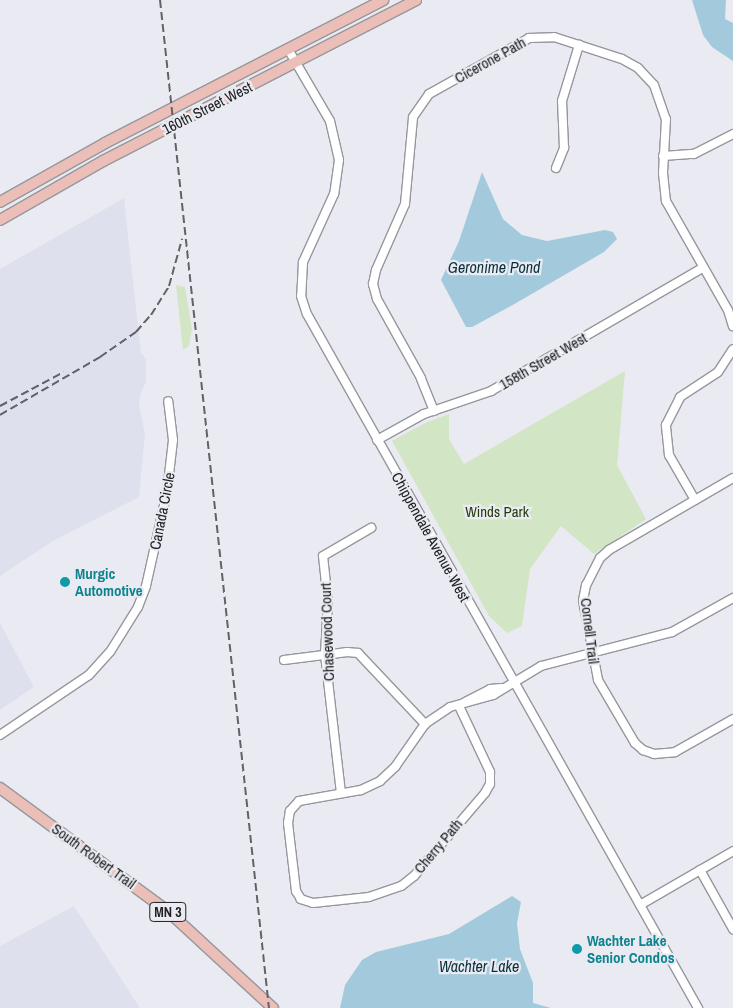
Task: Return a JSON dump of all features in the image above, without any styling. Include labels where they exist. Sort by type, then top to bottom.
[{"type":"main road","name":"160th Street West","points":[[0,202],[105,142],[383,0]]},
{"type":"main road","name":"160th Street West","points":[[0,220],[103,161],[416,0]]},
{"type":"main road","name":"South Robert Trail","points":[[0,788],[170,913],[273,1008]]},
{"type":"street","name":"Cicerone Path","points":[[434,411],[424,382],[379,303],[374,284],[376,270],[405,204],[415,112],[429,94],[524,39],[544,36],[578,45],[628,62],[651,81],[665,113],[663,187],[669,208],[728,310],[733,326]]},
{"type":"street","points":[[556,168],[564,148],[562,100],[578,45]]},
{"type":"street","name":"Chippendale Avenue West","points":[[288,49],[332,126],[339,160],[334,194],[304,257],[301,296],[315,331],[698,1008]]},
{"type":"street","points":[[664,156],[694,154],[733,134]]},
{"type":"street","name":"158th Street West","points":[[377,440],[434,411],[491,391],[702,268]]},
{"type":"street","points":[[694,500],[669,455],[666,425],[680,397],[718,372],[733,349]]},
{"type":"street","name":"Canada Circle","points":[[0,735],[89,675],[114,647],[138,607],[146,586],[168,485],[172,440],[168,401]]},
{"type":"street","name":"Cornell Trail","points":[[733,478],[600,558],[586,585],[583,601],[591,653],[598,680],[634,742],[643,750],[654,754],[675,752],[733,719]]},
{"type":"street","name":"Chasewood Court","points":[[341,794],[326,654],[328,602],[323,556],[371,528]]},
{"type":"street","points":[[341,794],[368,788],[386,777],[425,724],[443,711],[480,701],[541,666],[672,632],[733,598]]},
{"type":"street","points":[[284,660],[347,652],[362,656],[425,724]]},
{"type":"street","name":"Cherry Path","points":[[341,794],[307,799],[296,804],[288,823],[296,889],[301,899],[313,903],[369,897],[401,886],[420,870],[490,784],[489,769],[459,706]]},
{"type":"street","points":[[640,905],[733,851]]},
{"type":"street","points":[[700,870],[733,929]]},
{"type":"shaded area","points":[[124,198],[141,353],[146,359],[146,382],[141,392],[139,405],[145,434],[139,497],[53,541],[0,576],[0,269]]},
{"type":"shaded area","points":[[0,623],[34,687],[0,710]]},
{"type":"shaded area","points":[[74,906],[140,1008],[0,1008],[0,946]]},
{"type":"green space","points":[[176,285],[185,287],[192,329],[189,346],[183,350]]},
{"type":"green space","name":"Winds Park","points":[[625,371],[617,465],[646,519],[594,554],[561,526],[530,569],[522,626],[507,633],[489,616],[392,441],[425,423],[449,414],[449,439],[464,464]]},
{"type":"water","points":[[692,0],[726,0],[725,19],[733,23],[733,61],[712,47],[703,35]]},
{"type":"water","name":"Geronime Pond","points":[[482,172],[503,219],[522,235],[547,241],[605,230],[613,232],[617,239],[604,252],[511,306],[472,327],[466,327],[441,280],[459,241]]},
{"type":"water","name":"Wachter Lake","points":[[512,896],[521,902],[517,923],[520,949],[533,983],[533,1003],[551,1008],[340,1008],[345,985],[362,960],[376,952],[449,934]]},
{"type":"railway","points":[[160,0],[269,1008]]},
{"type":"railway","points":[[0,415],[100,357],[136,332],[151,315],[169,286],[182,239]]},
{"type":"railway","points":[[0,406],[64,372]]},
{"type":"place","name":"Murgic Automotive","points":[[65,582]]},
{"type":"place","name":"Wachter Lake Senior Condos","points":[[577,949]]}]
